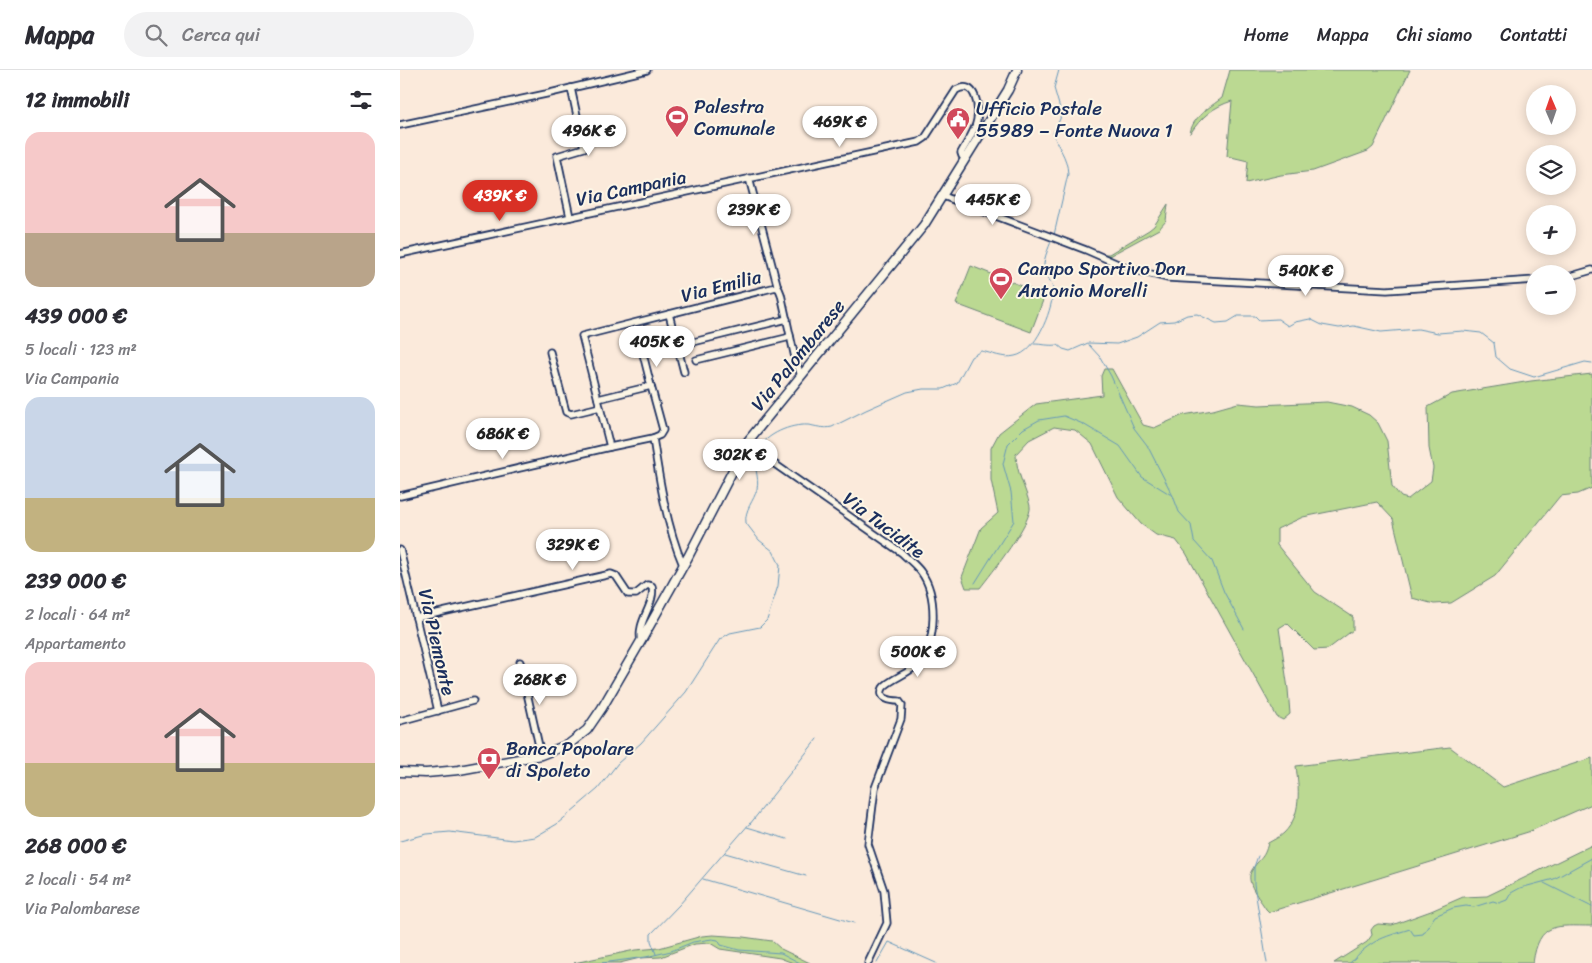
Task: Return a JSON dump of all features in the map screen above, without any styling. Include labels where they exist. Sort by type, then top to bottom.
[{"type":"main road","name":"Via Palombarese","points":[[400,772],[459,770],[541,755],[569,744],[587,730],[602,708],[641,640],[749,446],[801,376],[910,242],[943,196],[1008,90],[1017,70]]},
{"type":"street","points":[[400,125],[571,88],[635,71],[647,70]]},
{"type":"street","name":"Via Campania","points":[[400,254],[921,141],[927,136],[956,90],[964,87],[970,89],[975,94],[977,118],[961,153],[966,158]]},
{"type":"street","points":[[570,217],[557,156],[584,148],[571,88]]},
{"type":"street","points":[[749,178],[778,288]]},
{"type":"street","points":[[943,196],[1086,250],[1127,268],[1175,279],[1387,290],[1526,281]]},
{"type":"street","points":[[1576,275],[1592,270]]},
{"type":"street","name":"Via Emilia","points":[[598,399],[582,336],[774,288],[778,288],[782,294],[790,336],[801,376]]},
{"type":"street","points":[[669,314],[684,372]]},
{"type":"street","points":[[677,346],[787,319]]},
{"type":"street","points":[[696,360],[790,336]]},
{"type":"street","points":[[550,352],[566,412],[571,414],[600,407]]},
{"type":"street","points":[[400,496],[660,435],[662,430],[642,354]]},
{"type":"street","points":[[610,447],[598,399],[651,386]]},
{"type":"street","points":[[653,438],[670,526],[683,565]]},
{"type":"street","name":"Via Tucidite","points":[[749,446],[902,553],[922,573],[931,598],[933,618],[929,643],[924,656],[913,668],[887,683],[882,689],[884,698],[890,701],[899,701],[902,705],[901,719],[876,788],[870,825],[868,844],[884,890],[887,923],[868,963]]},
{"type":"street","name":"Via Piemonte","points":[[400,550],[438,711]]},
{"type":"street","points":[[416,618],[612,574],[616,576],[630,595],[636,594],[647,585],[652,586],[653,591],[650,603],[640,628],[641,640]]},
{"type":"street","points":[[520,662],[541,755]]},
{"type":"street","name":"Via Piemonte","points":[[400,721],[473,701]]},
{"type":"green space","points":[[1230,70],[1410,70],[1373,147],[1368,151],[1313,171],[1281,175],[1246,183],[1248,161],[1227,156],[1232,101],[1208,113],[1190,134],[1191,128],[1198,118],[1222,98]]},
{"type":"green space","points":[[1168,204],[1166,221],[1159,229],[1109,256],[1102,254],[1109,254],[1149,230],[1154,226]]},
{"type":"green space","name":"Campo Sportivo Don Antonio Morelli","points":[[971,266],[1045,295],[1031,332],[956,304]]},
{"type":"green space","points":[[1104,369],[1112,369],[1143,425],[1154,428],[1183,415],[1213,410],[1238,403],[1259,405],[1327,402],[1352,407],[1369,415],[1378,423],[1387,441],[1392,486],[1401,497],[1408,499],[1431,481],[1433,468],[1429,448],[1428,407],[1452,394],[1531,381],[1592,374],[1592,488],[1578,494],[1560,496],[1495,576],[1451,603],[1434,604],[1412,598],[1393,519],[1377,502],[1303,517],[1277,529],[1277,545],[1315,592],[1353,617],[1353,630],[1328,649],[1314,650],[1287,623],[1279,628],[1290,714],[1283,720],[1277,717],[1186,553],[1176,540],[1156,535],[1141,524],[1118,497],[1092,444],[1075,430],[1054,427],[1029,440],[1016,454],[1016,461],[1030,506],[1029,513],[1018,535],[980,588],[966,588],[962,577],[981,528],[998,513],[991,480],[991,448],[999,433],[1036,404],[1102,395],[1101,376]]},
{"type":"green space","points":[[1450,747],[1503,787],[1592,758],[1592,804],[1528,832],[1269,912],[1266,909],[1251,885],[1250,875],[1263,856],[1268,843],[1284,833],[1294,818],[1298,801],[1296,766]]},
{"type":"green space","points":[[1592,845],[1592,926],[1568,926],[1551,929],[1540,939],[1533,963],[1334,963],[1367,942],[1372,935],[1371,930],[1378,924],[1392,925],[1463,897],[1487,896]]},
{"type":"green space","points":[[713,935],[772,941],[781,949],[810,963],[793,963],[780,958],[720,949],[710,943],[695,944],[661,957],[640,958],[620,963],[574,963],[635,950],[659,948],[702,936]]},
{"type":"waterway","points":[[1054,235],[1068,174],[1066,162],[1053,133],[1060,119],[1061,112],[1054,88],[1059,70]]},
{"type":"waterway","points":[[758,449],[767,439],[787,428],[801,425],[823,428],[832,427],[907,392],[923,389],[943,389],[957,383],[971,357],[981,351],[1006,357],[1023,353],[1036,340],[1046,321],[1052,301],[1053,287],[1044,268],[1046,255],[1052,239]]},
{"type":"waterway","points":[[1034,344],[1058,345],[1070,351],[1088,343],[1117,344],[1137,337],[1160,322],[1174,321],[1187,315],[1197,314],[1216,323],[1228,322],[1238,316],[1255,316],[1259,320],[1278,319],[1288,326],[1295,322],[1310,319],[1322,325],[1339,328],[1354,326],[1381,332],[1418,329],[1438,333],[1463,331],[1481,333],[1494,343],[1496,357],[1510,369],[1534,377],[1585,362],[1592,363]]},
{"type":"waterway","points":[[1089,345],[1100,357],[1111,376],[1134,428],[1147,445],[1179,512],[1191,525],[1194,541],[1212,561],[1224,592],[1244,629]]},
{"type":"waterway","points":[[975,583],[1014,521],[1011,492],[1003,464],[1008,444],[1023,429],[1039,420],[1064,416],[1083,424],[1120,446],[1142,477],[1173,496]]},
{"type":"waterway","points":[[400,841],[427,834],[450,832],[513,840],[535,837],[557,824],[598,789],[618,763],[641,743],[686,692],[720,639],[730,633],[760,627],[767,620],[778,586],[780,565],[773,551],[759,540],[746,523],[748,510],[758,484],[755,461],[756,452]]},
{"type":"waterway","points":[[750,824],[817,739]]},
{"type":"waterway","points":[[656,954],[651,941],[651,934],[680,904],[750,823]]},
{"type":"waterway","points":[[747,827],[787,839]]},
{"type":"waterway","points":[[725,853],[806,876]]},
{"type":"waterway","points":[[1258,856],[1254,867],[1254,884],[1267,963]]},
{"type":"waterway","points":[[1350,963],[1364,949],[1384,938],[1410,929],[1414,935],[1423,934],[1435,916],[1453,908],[1474,907],[1493,901],[1499,903],[1507,900],[1511,893],[1520,888],[1554,879],[1592,858]]},
{"type":"waterway","points":[[703,879],[854,923]]},
{"type":"waterway","points":[[1544,883],[1592,907]]},
{"type":"waterway","points":[[602,963],[646,957],[671,951],[693,942],[712,939],[718,940],[721,945],[739,950],[781,953],[800,963]]},
{"type":"waterway","points":[[877,963],[889,942],[936,963]]},
{"type":"place","name":"Palestra Comunale","points":[[677,138]]},
{"type":"place","name":"Ufficio Postale 55989 – Fonte Nuova 1","points":[[958,140]]},
{"type":"place","name":"Campo Sportivo Don Antonio Morelli","points":[[1001,300]]},
{"type":"place","name":"Banca Popolare di Spoleto","points":[[489,780]]}]
